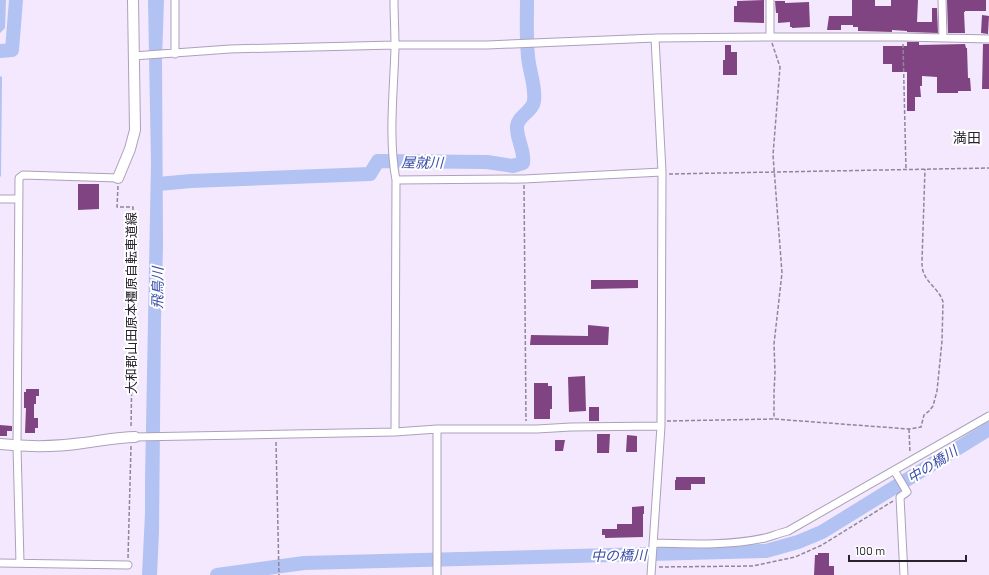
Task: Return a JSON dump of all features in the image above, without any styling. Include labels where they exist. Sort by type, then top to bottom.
[{"type":"main road","points":[[118,178],[130,149],[135,130],[133,0]]},
{"type":"main road","points":[[0,444],[17,446],[81,444],[133,437]]},
{"type":"street","points":[[174,54],[175,0]]},
{"type":"street","points":[[394,0],[395,45],[392,112],[393,157],[396,180],[395,432]]},
{"type":"street","points":[[770,0],[770,37]]},
{"type":"street","points":[[942,0],[943,38]]},
{"type":"street","points":[[135,56],[230,49],[395,45],[487,45],[655,38],[903,37],[989,39]]},
{"type":"street","points":[[651,571],[661,424],[662,173],[655,38]]},
{"type":"street","points":[[396,180],[524,179],[662,173]]},
{"type":"street","points":[[20,563],[17,446],[19,178],[23,175],[118,178]]},
{"type":"street","points":[[0,199],[18,199]]},
{"type":"street","points":[[653,543],[711,544],[743,542],[788,531],[989,416]]},
{"type":"street","points":[[133,437],[395,432],[437,429],[526,429],[661,424]]},
{"type":"street","points":[[437,429],[437,574]]},
{"type":"street","points":[[894,471],[907,492],[900,497],[904,575]]},
{"type":"street","points":[[0,563],[128,564]]},
{"type":"path","points":[[770,37],[780,67],[773,155],[782,272],[774,344],[774,419]]},
{"type":"path","points":[[903,37],[906,170]]},
{"type":"path","points":[[662,173],[775,173],[989,168]]},
{"type":"path","points":[[661,424],[774,419],[909,429],[922,427],[924,415],[933,406],[937,391],[942,341],[943,302],[942,296],[923,272],[925,169]]},
{"type":"path","name":"大和郡山田原本橿原自転車道線","points":[[118,178],[117,207],[133,207],[133,437],[128,564]]},
{"type":"path","points":[[524,179],[526,429]]},
{"type":"path","points":[[909,429],[910,462]]},
{"type":"path","points":[[276,434],[279,575]]},
{"type":"path","points":[[651,571],[753,566],[796,557],[822,545],[900,497]]},
{"type":"water","points":[[0,0],[6,0],[5,28],[0,33]]},
{"type":"water","name":"飛鳥川","points":[[148,0],[164,0],[162,59],[163,248],[159,532],[157,575],[142,575],[145,513],[151,163]]},
{"type":"water","points":[[0,76],[2,77],[0,177]]},
{"type":"building","points":[[764,0],[764,23],[734,22],[734,6],[737,6],[737,1]]},
{"type":"building","points":[[852,0],[875,0],[875,6],[891,6],[891,0],[918,0],[917,22],[932,22],[932,8],[937,8],[938,33],[892,30],[892,32],[858,31],[858,27],[853,27],[853,25],[841,25],[841,30],[827,30],[829,16],[852,16]]},
{"type":"building","points":[[947,0],[986,0],[986,11],[965,11],[965,33],[948,33]]},
{"type":"building","points":[[775,1],[785,1],[785,3],[809,2],[810,27],[792,28],[790,27],[790,22],[778,23],[778,13],[776,13]]},
{"type":"building","points":[[982,15],[989,16],[988,34],[981,33]]},
{"type":"building","points":[[907,42],[919,42],[919,45],[965,44],[967,48],[968,78],[970,78],[971,91],[958,91],[958,93],[937,93],[937,77],[922,76],[922,86],[920,86],[921,97],[915,97],[915,111],[907,111],[907,72],[892,72],[892,64],[883,64],[883,46],[907,46]]},
{"type":"building","points":[[983,44],[989,44],[989,89],[982,89]]},
{"type":"building","points":[[725,45],[731,45],[731,52],[737,52],[737,75],[723,75]]},
{"type":"building","points":[[78,184],[99,184],[99,209],[78,210]]},
{"type":"building","points":[[591,280],[638,280],[638,288],[591,289]]},
{"type":"building","points":[[588,325],[609,327],[608,345],[530,345],[531,335],[588,336]]},
{"type":"building","points":[[585,376],[586,411],[569,412],[568,377]]},
{"type":"building","points":[[534,383],[548,383],[548,386],[552,386],[552,409],[550,409],[550,419],[534,419]]},
{"type":"building","points":[[26,389],[39,389],[39,396],[36,396],[36,404],[34,404],[34,418],[38,418],[38,428],[35,428],[35,433],[25,433],[26,408],[24,408],[24,392],[26,392]]},
{"type":"building","points":[[589,407],[599,407],[599,421],[589,421]]},
{"type":"building","points":[[0,425],[12,426],[12,431],[7,431],[7,436],[0,436]]},
{"type":"building","points":[[597,434],[610,434],[609,453],[597,453]]},
{"type":"building","points":[[627,435],[637,436],[637,452],[626,452]]},
{"type":"building","points":[[555,440],[565,440],[563,451],[555,451]]},
{"type":"building","points":[[676,477],[705,477],[705,484],[691,484],[691,490],[675,490]]},
{"type":"building","points":[[644,506],[643,537],[605,538],[605,535],[602,535],[602,529],[617,529],[617,524],[632,524],[632,507]]},
{"type":"building","points":[[818,553],[829,553],[829,566],[834,566],[834,575],[814,575],[815,555],[818,555]]},
{"type":"waterway","points":[[0,51],[12,50],[16,0]]},
{"type":"waterway","name":"屋就川","points":[[158,184],[191,181],[370,174],[378,161],[487,162],[513,166],[523,163],[523,154],[517,126],[520,119],[531,108],[534,101],[533,84],[527,49],[527,0]]},
{"type":"waterway","name":"中の橋川","points":[[217,575],[304,563],[766,551],[798,542],[822,532],[989,429]]},
{"type":"district","name":"満田","points":[[967,137]]}]
